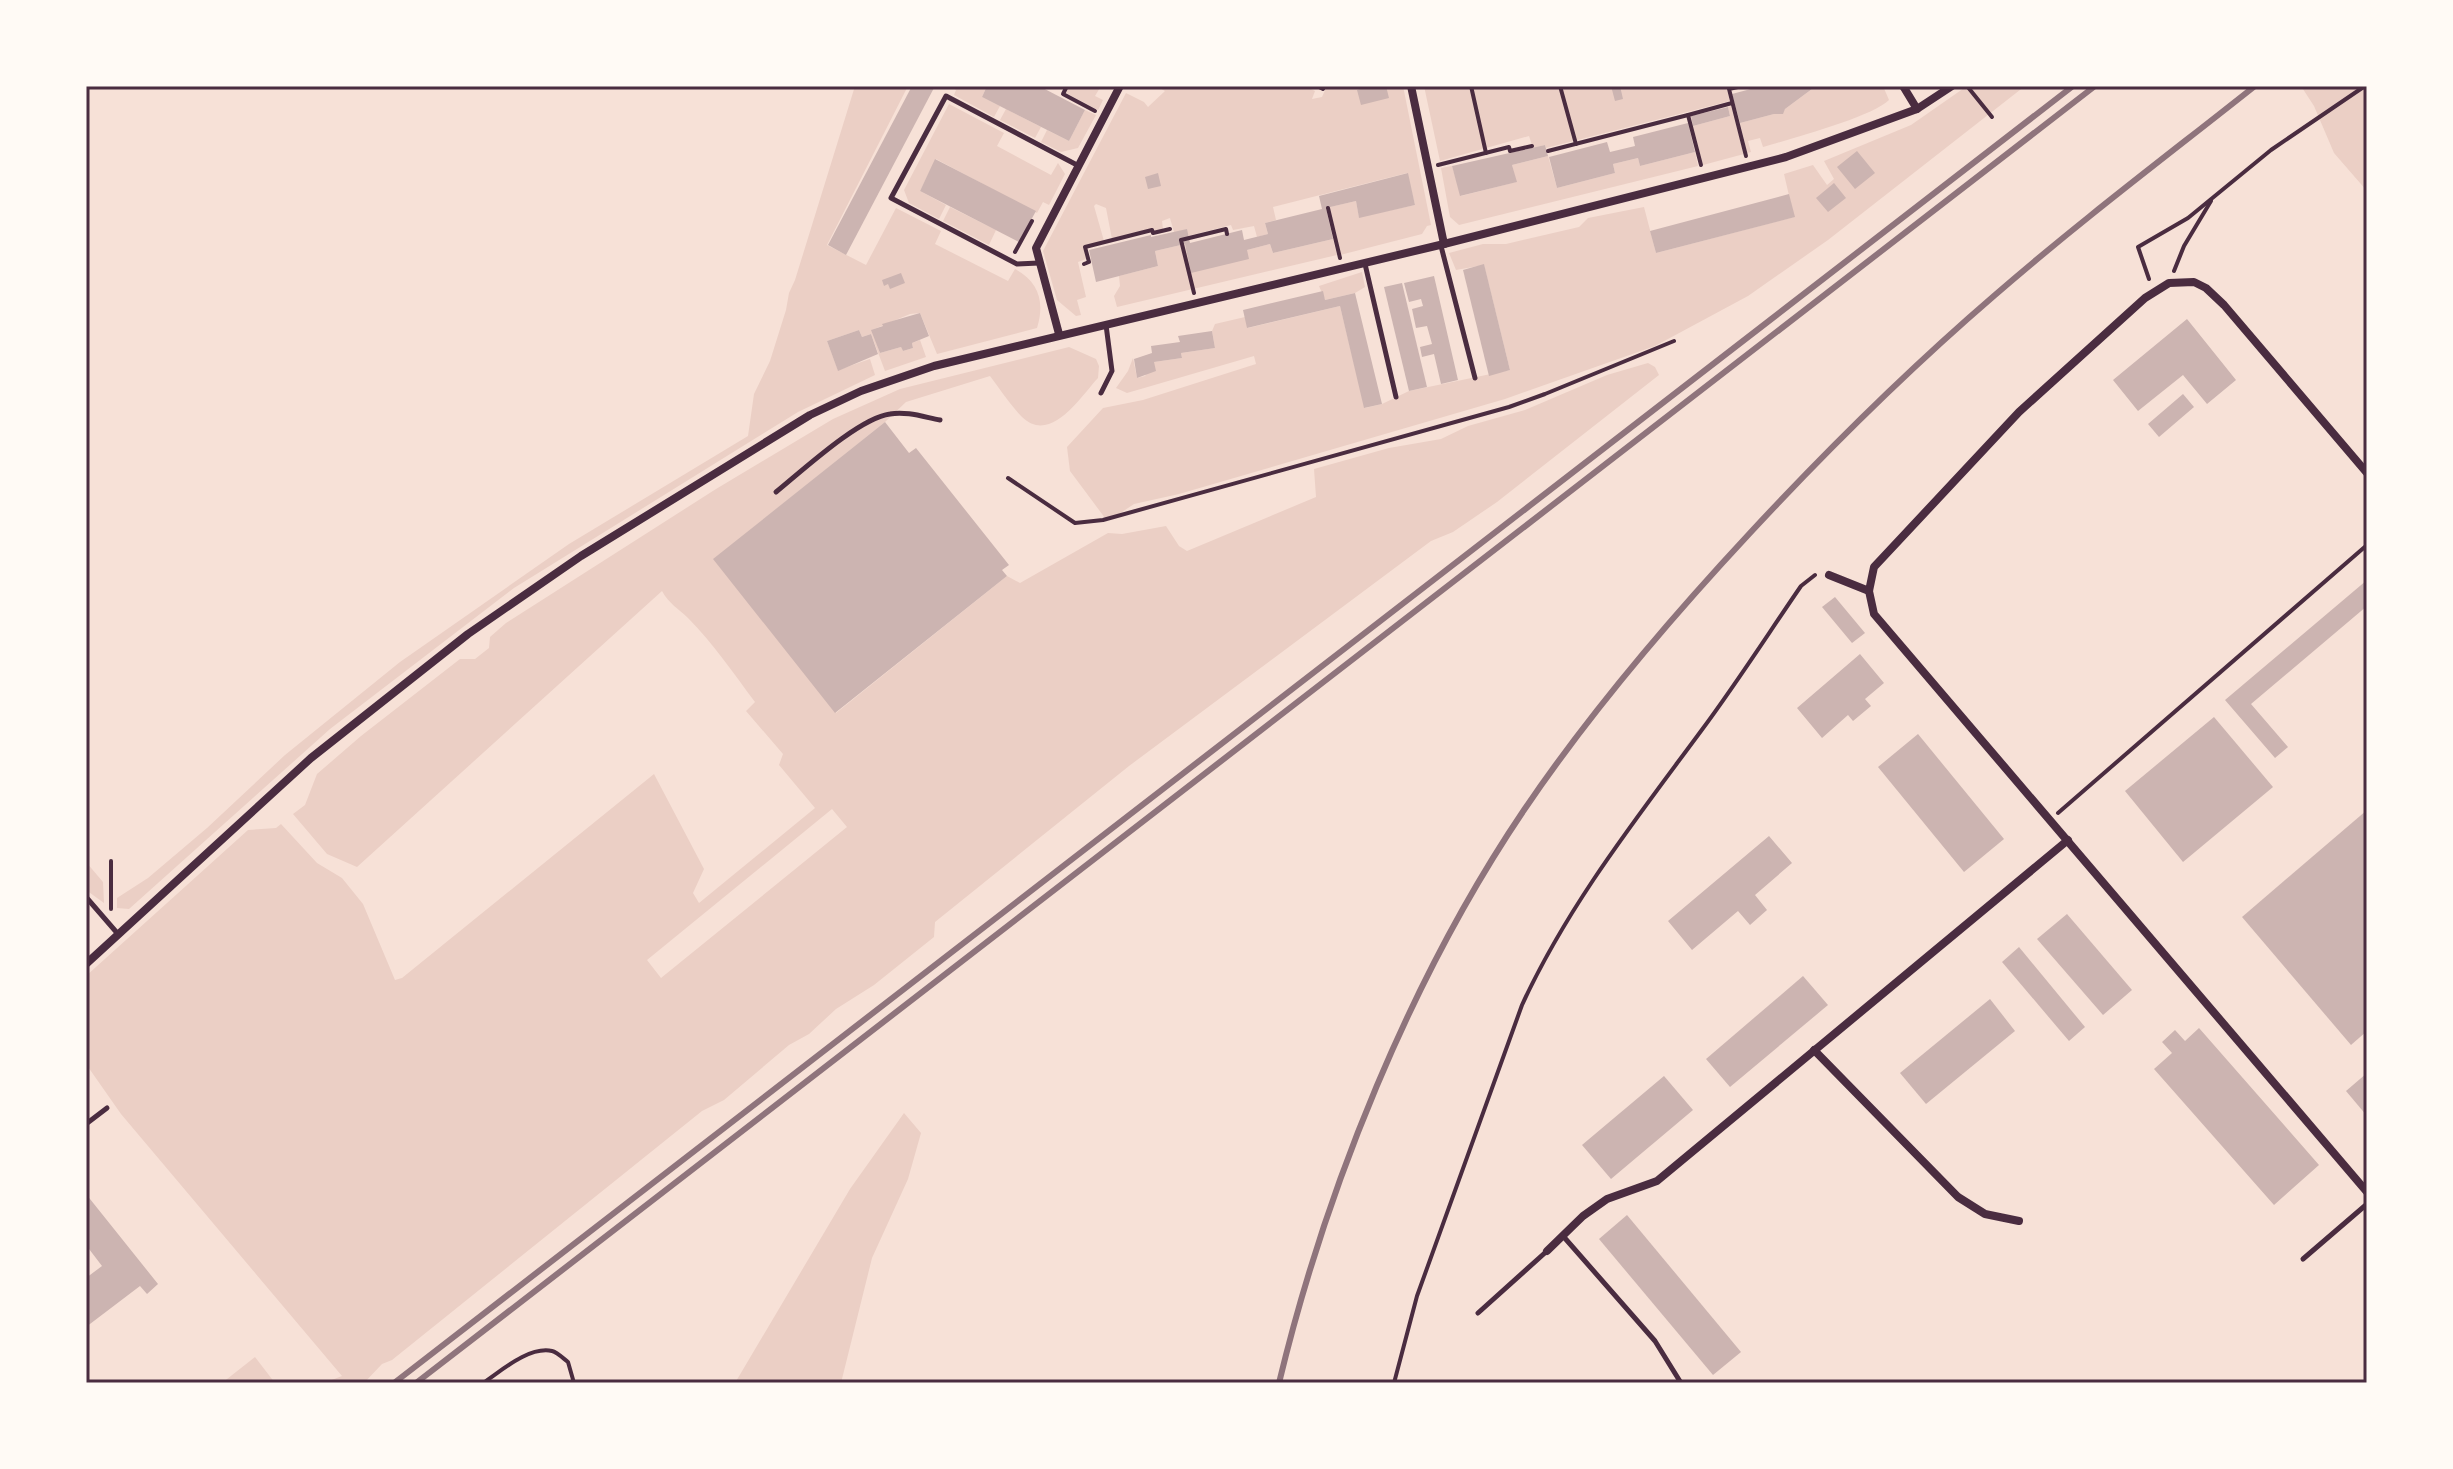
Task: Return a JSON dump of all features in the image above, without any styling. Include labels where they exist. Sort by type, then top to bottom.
[{"type":"street","points":[[1059,334],[1036,248],[1120,86]]},
{"type":"street","points":[[1411,86],[1442,244]]},
{"type":"street","points":[[1903,86],[1917,109]]},
{"type":"street","points":[[86,964],[311,758],[376,704],[514,600],[810,415],[861,391],[934,366],[1059,334],[1364,263],[1749,167],[1813,149],[1917,109],[1952,86]]},
{"type":"street","points":[[2367,473],[2224,305],[2206,288],[2194,282],[2169,283],[2145,298],[2019,412],[1874,567],[1869,591],[1874,614],[2367,1192]]},
{"type":"street","points":[[1829,575],[1869,591]]},
{"type":"street","points":[[1547,1251],[1583,1216],[1607,1199],[1657,1181],[2068,840]]},
{"type":"street","points":[[1814,1050],[1958,1197],[1985,1214],[2019,1221]]},
{"type":"lane","points":[[1039,263],[1017,264],[891,198],[946,96],[1077,165]]},
{"type":"lane","points":[[1442,244],[1475,378]]},
{"type":"lane","points":[[1364,263],[1396,397]]},
{"type":"lane","points":[[1101,393],[1112,371],[1105,324]]},
{"type":"lane","points":[[776,492],[842,439],[881,416],[909,414],[940,420]]},
{"type":"lane","points":[[86,897],[118,934]]},
{"type":"lane","points":[[86,1124],[107,1108]]},
{"type":"lane","points":[[2303,1259],[2367,1204]]},
{"type":"lane","points":[[1563,1236],[1655,1341],[1681,1383]]},
{"type":"lane","points":[[1478,1313],[1547,1251]]},
{"type":"path","points":[[1067,86],[1063,94],[1104,116]]},
{"type":"path","points":[[1317,86],[1323,89],[1325,86]]},
{"type":"path","points":[[1471,86],[1486,153]]},
{"type":"path","points":[[1560,86],[1577,146]]},
{"type":"path","points":[[1742,86],[1729,89],[1749,167]]},
{"type":"path","points":[[1967,86],[1992,117]]},
{"type":"path","points":[[2154,292],[2138,247],[2188,218],[2271,150],[2365,86]]},
{"type":"path","points":[[1548,151],[1577,146],[1733,103]]},
{"type":"path","points":[[1688,115],[1704,179]]},
{"type":"path","points":[[1658,123],[1660,130]]},
{"type":"path","points":[[1428,167],[1468,160],[1509,147],[1510,151],[1532,146]]},
{"type":"path","points":[[2169,283],[2184,246],[2212,199]]},
{"type":"path","points":[[1328,208],[1342,268]]},
{"type":"path","points":[[1084,264],[1089,262],[1085,247],[1170,229]]},
{"type":"path","points":[[1196,303],[1181,240],[1226,229],[1227,234]]},
{"type":"path","points":[[1008,478],[1075,523],[1103,520],[1509,407],[1674,341]]},
{"type":"path","points":[[2050,820],[2367,545]]},
{"type":"path","points":[[1394,1383],[1417,1296],[1522,1005],[1543,959],[1605,861],[1710,719],[1801,586],[1815,575],[1829,575]]},
{"type":"path","points":[[109,923],[111,861]]},
{"type":"path","points":[[483,1383],[522,1358],[553,1351],[568,1362],[574,1383]]},
{"type":"shaded area","points":[[855,86],[908,86],[827,245],[866,265],[896,208],[941,231],[935,244],[1008,281],[1015,269],[1023,274],[1035,287],[1040,301],[1037,328],[937,354],[920,313],[910,314],[872,330],[880,353],[901,347],[903,351],[913,348],[912,343],[920,340],[926,357],[885,371],[871,334],[862,337],[859,330],[827,341],[838,370],[870,359],[875,375],[798,412],[514,588],[330,729],[129,909],[117,908],[117,898],[148,878],[285,755],[400,662],[569,544],[748,436],[754,394],[770,361]]},
{"type":"shaded area","points":[[950,86],[987,86],[982,97],[1000,106],[994,117],[954,95],[956,90]]},
{"type":"shaded area","points":[[1069,86],[1101,86],[1095,96],[1103,100],[1098,110],[1066,93]]},
{"type":"shaded area","points":[[1156,86],[1305,86],[1315,91],[1312,99],[1322,97],[1327,86],[1403,86],[1431,225],[1422,234],[1340,255],[1330,207],[1356,201],[1359,217],[1415,205],[1407,173],[1273,207],[1276,220],[1265,223],[1268,234],[1257,237],[1254,226],[1233,230],[1231,225],[1188,236],[1174,232],[1170,218],[1162,221],[1163,229],[1112,239],[1106,208],[1096,204],[1104,241],[1083,246],[1086,259],[1078,262],[1086,297],[1077,300],[1081,315],[1076,316],[1057,300],[1043,251],[1126,93],[1148,107],[1165,91]]},
{"type":"shaded area","points":[[1424,86],[1726,86],[1730,101],[1546,148],[1545,145],[1533,148],[1529,136],[1440,161]]},
{"type":"shaded area","points":[[1816,86],[1883,86],[1889,100],[1849,120],[1792,139],[1763,147],[1760,138],[1748,141],[1751,152],[1747,153],[1740,123],[1782,114]]},
{"type":"shaded area","points":[[1967,86],[2025,86],[1828,240],[1748,296],[1655,346],[1505,399],[1179,494],[1134,504],[1119,514],[1105,518],[1070,471],[1067,447],[1103,408],[1143,400],[1256,364],[1254,356],[1127,393],[1116,388],[1133,358],[1137,378],[1145,376],[1154,362],[1182,358],[1181,353],[1215,348],[1212,331],[1215,324],[1245,317],[1248,328],[1340,306],[1365,408],[1409,391],[1510,370],[1484,265],[1456,270],[1449,253],[1579,227],[1588,218],[1644,207],[1656,253],[1794,217],[1784,174],[1813,165],[1827,185],[1834,179],[1824,161],[1911,125]]},
{"type":"shaded area","points":[[2301,86],[2367,86],[2367,191],[2334,153],[2314,106]]},
{"type":"shaded area","points":[[949,104],[1004,133],[997,146],[1051,175],[1058,163],[1065,174],[1049,205],[1043,202],[1037,213],[936,159],[920,191],[946,205],[939,219],[909,203],[904,190]]},
{"type":"shaded area","points":[[1731,106],[1744,154],[1703,165],[1693,126],[1730,116],[1728,107]]},
{"type":"shaded area","points":[[1006,109],[1041,127],[1035,138],[1000,120]]},
{"type":"shaded area","points":[[1085,110],[1096,115],[1078,148],[1061,152],[1041,142],[1047,130],[1069,141]]},
{"type":"shaded area","points":[[1695,152],[1698,166],[1459,225],[1450,217],[1441,168],[1452,166],[1461,196],[1516,182],[1512,165],[1548,156],[1557,188],[1615,173],[1613,164],[1638,158],[1640,166]]},
{"type":"shaded area","points":[[950,207],[996,230],[989,245],[943,221]]},
{"type":"shaded area","points":[[1333,239],[1337,255],[1117,307],[1114,296],[1120,286],[1119,276],[1158,266],[1155,251],[1185,244],[1191,272],[1270,244],[1273,253]]},
{"type":"shaded area","points":[[1362,272],[1365,287],[1355,293],[1325,300],[1319,286]]},
{"type":"shaded area","points":[[1069,347],[1096,359],[1099,366],[1098,378],[1074,406],[1054,422],[1044,425],[1033,424],[1022,417],[990,376],[906,402],[714,559],[836,713],[1007,576],[1020,583],[1108,533],[1122,534],[1166,526],[1179,546],[1187,551],[1316,497],[1314,469],[1389,448],[1441,439],[1468,426],[1525,410],[1607,375],[1648,363],[1655,367],[1659,375],[1497,502],[1453,532],[1431,541],[1129,766],[935,922],[934,937],[874,985],[836,1009],[809,1034],[789,1045],[724,1100],[702,1111],[392,1360],[382,1364],[364,1383],[324,1383],[342,1376],[121,1114],[86,1064],[86,976],[248,830],[276,828],[281,824],[317,863],[342,878],[363,904],[395,980],[402,978],[654,774],[704,869],[693,893],[699,903],[815,808],[779,765],[783,754],[746,711],[755,702],[706,638],[662,591],[357,867],[327,854],[293,814],[305,805],[317,774],[460,659],[475,659],[489,648],[490,637],[506,623],[716,489],[833,419],[900,389]],"holes":[[[832,809],[847,827],[661,978],[647,960]]]},
{"type":"shaded area","points":[[86,862],[103,882],[104,903],[86,890]]},
{"type":"shaded area","points":[[904,1113],[921,1133],[908,1179],[872,1258],[841,1383],[735,1383],[850,1189]]},
{"type":"shaded area","points":[[255,1357],[275,1383],[222,1383]]},
{"type":"building","points":[[912,86],[935,86],[846,255],[828,245]]},
{"type":"building","points":[[987,86],[1039,86],[1085,110],[1069,141],[982,97]]},
{"type":"building","points":[[1386,86],[1389,98],[1361,105],[1357,90]]},
{"type":"building","points":[[1611,86],[1620,86],[1623,99],[1615,101]]},
{"type":"building","points":[[1762,86],[1816,86],[1785,109],[1783,114],[1740,123],[1732,94]]},
{"type":"building","points":[[1728,107],[1730,116],[1693,126],[1691,116]]},
{"type":"building","points":[[1688,123],[1695,152],[1640,166],[1638,158],[1613,164],[1615,173],[1557,188],[1549,157],[1607,142],[1610,152],[1635,146],[1633,137]]},
{"type":"building","points":[[1545,145],[1548,156],[1512,165],[1517,182],[1460,196],[1452,166]]},
{"type":"building","points":[[1857,151],[1875,173],[1855,189],[1837,167]]},
{"type":"building","points":[[935,159],[1036,211],[1019,242],[920,191]]},
{"type":"building","points":[[1158,173],[1161,186],[1148,189],[1145,177]]},
{"type":"building","points":[[1408,173],[1415,205],[1359,218],[1356,201],[1326,208],[1333,239],[1273,253],[1270,244],[1247,250],[1249,259],[1191,273],[1185,244],[1155,251],[1158,266],[1096,282],[1089,250],[1187,229],[1190,243],[1242,230],[1244,240],[1268,234],[1265,223],[1322,209],[1319,196]]},
{"type":"building","points":[[1834,183],[1846,198],[1828,212],[1816,198]]},
{"type":"building","points":[[1789,194],[1795,217],[1656,253],[1650,231]]},
{"type":"building","points":[[1484,264],[1510,370],[1489,376],[1463,270]]},
{"type":"building","points":[[901,273],[905,283],[890,289],[888,284],[884,286],[882,280]]},
{"type":"building","points":[[1434,276],[1458,380],[1441,384],[1434,354],[1422,357],[1420,347],[1432,344],[1427,326],[1416,328],[1412,309],[1423,306],[1421,299],[1409,302],[1404,283]]},
{"type":"building","points":[[1402,283],[1427,387],[1409,391],[1384,287]]},
{"type":"building","points":[[1323,291],[1325,300],[1355,293],[1382,404],[1364,408],[1340,306],[1247,328],[1243,310]]},
{"type":"building","points":[[920,313],[929,336],[912,343],[913,348],[903,351],[901,347],[880,353],[871,330]]},
{"type":"building","points":[[2187,319],[2236,380],[2207,404],[2183,375],[2138,411],[2113,380]]},
{"type":"building","points":[[859,330],[862,337],[871,334],[878,354],[838,371],[827,341]]},
{"type":"building","points":[[1212,331],[1215,348],[1181,353],[1182,358],[1154,362],[1156,371],[1137,378],[1134,359],[1152,353],[1151,346],[1180,342],[1178,336]]},
{"type":"building","points":[[2183,394],[2194,407],[2159,437],[2148,424]]},
{"type":"building","points":[[885,422],[909,453],[916,448],[1009,565],[1002,570],[1007,576],[835,713],[713,559]]},
{"type":"building","points":[[2367,580],[2367,606],[2251,704],[2288,747],[2275,758],[2225,700]]},
{"type":"building","points":[[1835,597],[1865,633],[1852,643],[1822,607]]},
{"type":"building","points":[[1860,654],[1884,683],[1865,699],[1871,706],[1853,721],[1848,715],[1822,738],[1797,708]]},
{"type":"building","points":[[2214,717],[2273,787],[2183,862],[2125,791]]},
{"type":"building","points":[[1918,734],[2004,839],[1964,872],[1878,767]]},
{"type":"building","points":[[2367,810],[2367,1031],[2351,1045],[2242,917]]},
{"type":"building","points":[[1769,836],[1792,863],[1755,895],[1767,910],[1750,925],[1738,911],[1692,950],[1668,921]]},
{"type":"building","points":[[2067,914],[2132,990],[2103,1015],[2037,939]]},
{"type":"building","points":[[2019,947],[2085,1027],[2069,1041],[2002,962]]},
{"type":"building","points":[[1803,976],[1828,1005],[1730,1087],[1706,1059]]},
{"type":"building","points":[[1990,999],[2015,1031],[1926,1104],[1900,1073]]},
{"type":"building","points":[[2199,1028],[2319,1165],[2274,1205],[2154,1069],[2172,1053],[2162,1042],[2175,1030],[2185,1041]]},
{"type":"building","points":[[2367,1073],[2367,1116],[2346,1091]]},
{"type":"building","points":[[1664,1076],[1693,1110],[1611,1179],[1582,1145]]},
{"type":"building","points":[[86,1194],[158,1284],[147,1294],[140,1286],[86,1327],[86,1278],[102,1266],[86,1245]]},
{"type":"building","points":[[1627,1215],[1741,1352],[1713,1375],[1599,1239]]},
{"type":"railway","points":[[394,1383],[2073,86]]},
{"type":"railway","points":[[416,1383],[2095,86]]},
{"type":"railway","points":[[1279,1383],[1298,1309],[1347,1160],[1409,1013],[1483,875],[1576,737],[1720,566],[1809,471],[1900,381],[2027,268],[2255,86]]}]
